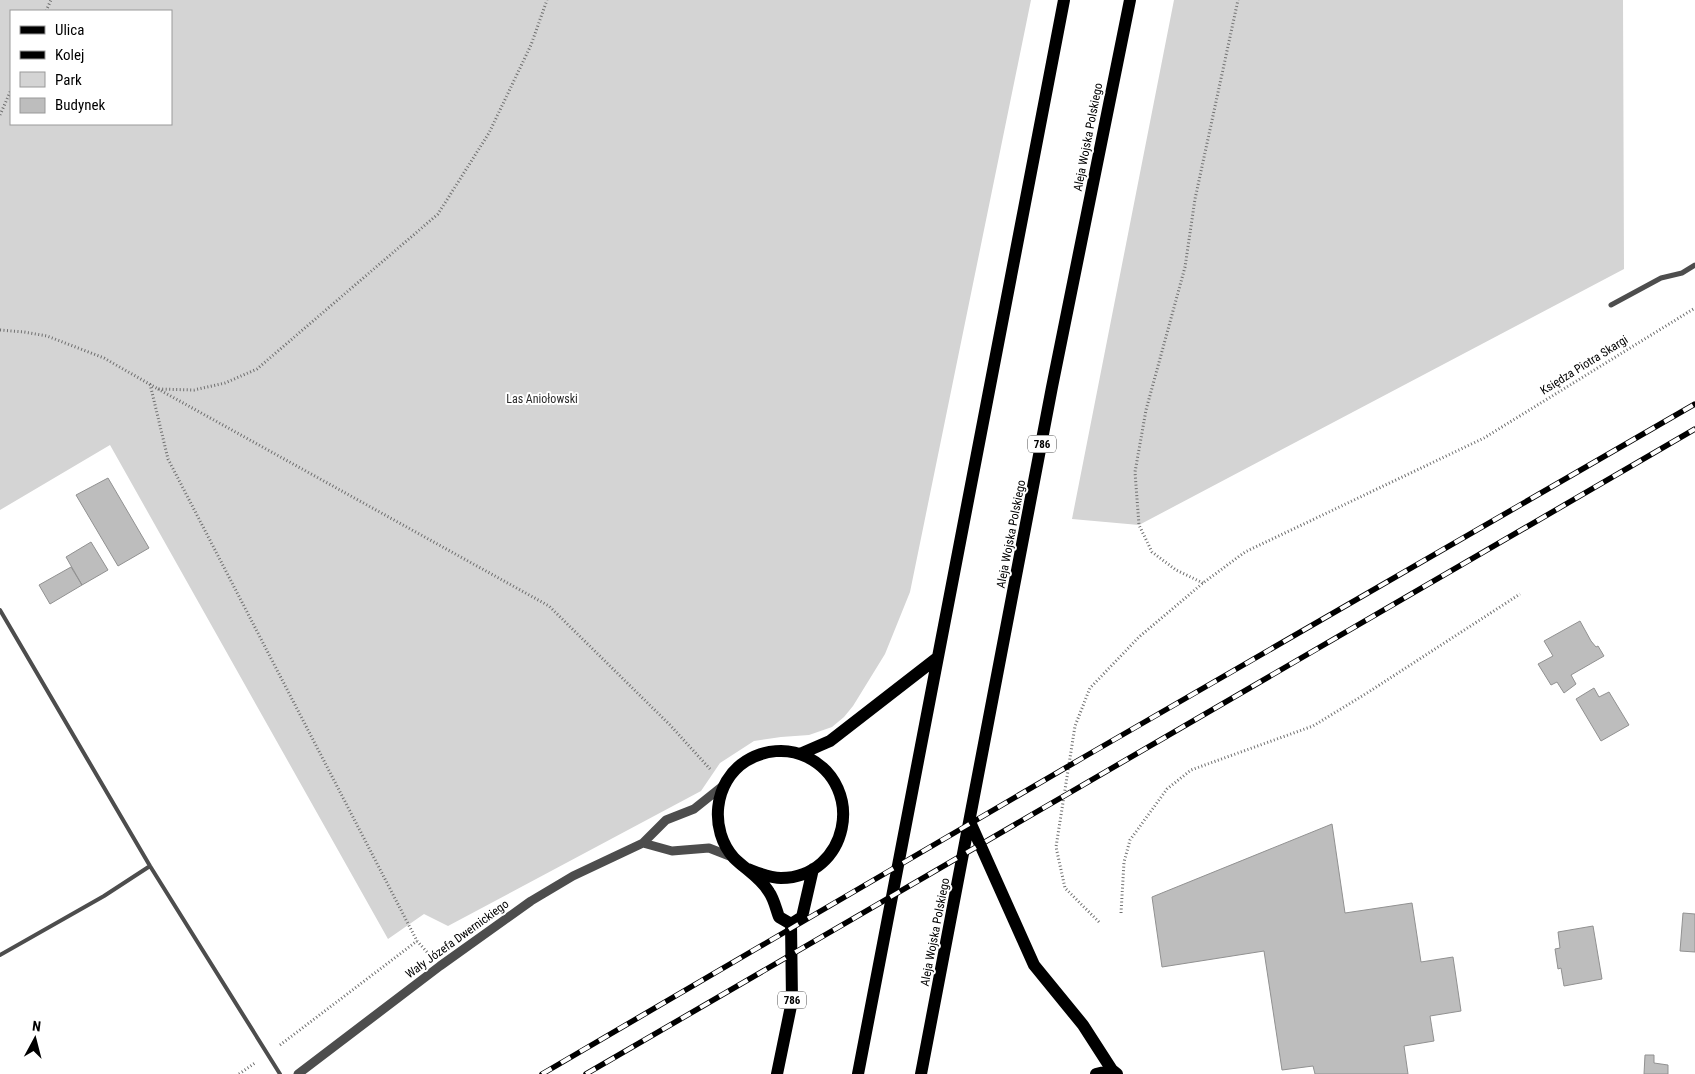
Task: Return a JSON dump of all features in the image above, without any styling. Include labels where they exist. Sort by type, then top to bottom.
[{"type":"main road","points":[[858,1074],[1064,0]]},
{"type":"main road","name":"Aleja Wojska Polskiego","points":[[921,1074],[1054,377],[1130,0]]},
{"type":"main road","points":[[800,754],[830,741],[937,658]]},
{"type":"main road","points":[[748,869],[763,875],[780,878],[797,875],[813,869],[826,859],[842,832],[844,815],[842,799],[837,784],[827,771],[815,761],[800,754],[786,751],[771,751],[756,755],[738,768],[724,785],[718,800],[717,815],[720,831],[725,845],[735,858],[770,892],[779,917],[791,924],[802,917],[813,869]]},
{"type":"main road","points":[[970,822],[1034,965],[1083,1025],[1114,1072],[1096,1074]]},
{"type":"main road","name":"786","points":[[777,1074],[792,1001],[791,924]]},
{"type":"street","points":[[1611,305],[1662,278],[1682,273],[1695,266]]},
{"type":"street","name":"Wały Józefa Dwernickiego","points":[[298,1074],[440,966],[531,901],[573,876],[643,843],[666,820],[694,809],[724,785]]},
{"type":"street","points":[[643,843],[672,851],[709,848],[735,858]]},
{"type":"lane","points":[[0,610],[150,866],[280,1074]]},
{"type":"lane","points":[[0,955],[104,896],[150,866]]},
{"type":"path","points":[[158,389],[194,390],[226,384],[257,369],[438,214],[489,133],[532,45],[547,0]]},
{"type":"path","points":[[1203,583],[1176,570],[1152,552],[1139,525],[1135,472],[1146,410],[1185,267],[1195,200],[1238,0]]},
{"type":"path","points":[[0,116],[10,92]]},
{"type":"path","name":"Księdza Piotra Skargi","points":[[1099,922],[1065,888],[1056,847],[1075,726],[1090,688],[1139,637],[1203,583],[1245,552],[1484,438],[1695,308]]},
{"type":"path","points":[[0,330],[47,336],[104,358],[549,606],[670,725],[724,785]]},
{"type":"path","points":[[150,384],[168,459],[417,941],[440,966]]},
{"type":"path","points":[[1121,913],[1124,862],[1130,840],[1167,789],[1191,770],[1314,726],[1520,594]]},
{"type":"path","points":[[239,1074],[417,941]]},
{"type":"green space","name":"Las Aniołowski","points":[[0,0],[1031,0],[910,592],[885,654],[853,706],[832,727],[809,735],[754,741],[720,763],[701,791],[448,926],[424,914],[388,939],[110,445],[0,510]]},
{"type":"green space","points":[[1174,0],[1623,0],[1624,269],[1139,525],[1072,519]]},
{"type":"building","points":[[108,478],[149,548],[118,566],[76,495]]},
{"type":"building","points":[[91,542],[108,570],[82,585],[66,557]]},
{"type":"building","points":[[71,567],[82,585],[50,604],[39,585]]},
{"type":"building","points":[[1580,621],[1591,641],[1596,647],[1598,646],[1604,656],[1571,675],[1576,684],[1564,693],[1557,682],[1551,685],[1538,664],[1553,656],[1544,641]]},
{"type":"building","points":[[1594,688],[1599,697],[1609,692],[1629,725],[1601,741],[1576,699]]},
{"type":"building","points":[[1332,824],[1345,913],[1412,903],[1421,962],[1453,957],[1461,1011],[1430,1016],[1434,1041],[1404,1046],[1408,1074],[1315,1074],[1313,1066],[1282,1070],[1264,951],[1162,967],[1152,897]]},
{"type":"building","points":[[1683,913],[1695,914],[1695,952],[1680,951]]},
{"type":"building","points":[[1593,926],[1602,979],[1564,986],[1561,968],[1558,969],[1555,949],[1560,948],[1558,932]]},
{"type":"building","points":[[1645,1055],[1654,1055],[1654,1063],[1668,1065],[1668,1074],[1644,1074]]},
{"type":"railway","points":[[542,1074],[1084,757],[1695,404]]},
{"type":"railway","points":[[586,1074],[1695,429]]}]
